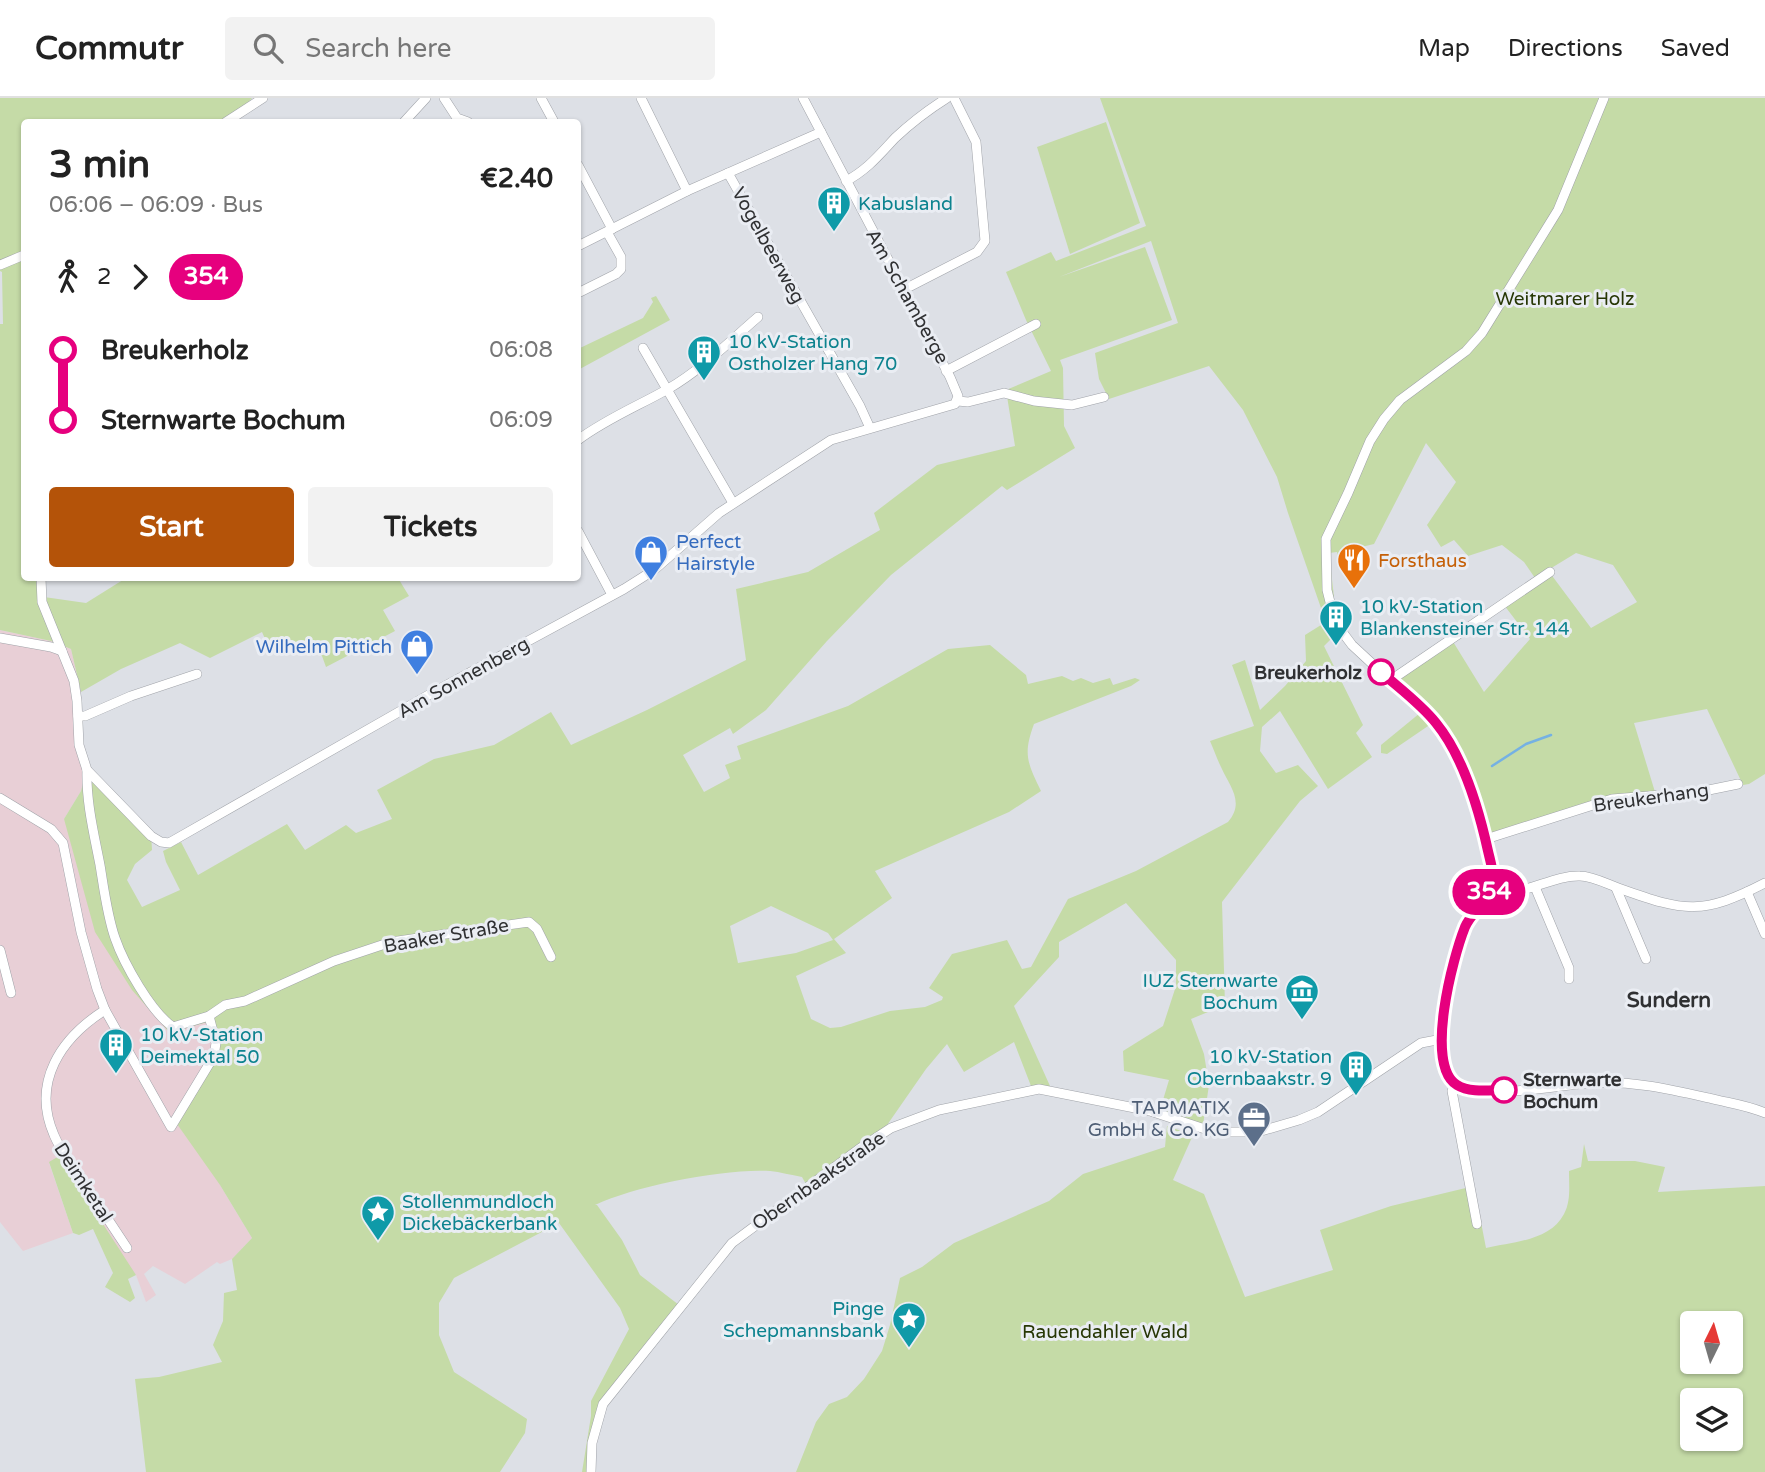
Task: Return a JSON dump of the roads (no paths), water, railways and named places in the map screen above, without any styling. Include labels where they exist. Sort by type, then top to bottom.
[{"type":"street","points":[[231,119],[263,98]]},
{"type":"street","points":[[407,119],[426,98]]},
{"type":"street","points":[[444,98],[460,119]]},
{"type":"street","points":[[541,98],[552,119]]},
{"type":"street","points":[[641,98],[687,191]]},
{"type":"street","name":"Am Schamberge","points":[[803,98],[946,371],[1035,324]]},
{"type":"street","points":[[846,181],[869,166],[920,116],[947,98]]},
{"type":"street","points":[[903,290],[977,252],[985,241],[976,142],[954,98]]},
{"type":"street","points":[[1604,98],[1558,210],[1487,325],[1466,351],[1400,400],[1370,440],[1348,493],[1328,529],[1326,577],[1335,619],[1352,645],[1435,722],[1444,734],[1479,808],[1493,881],[1486,899],[1471,915],[1455,955],[1442,1039],[1445,1072],[1456,1084],[1475,1090],[1628,1083],[1701,1096],[1765,1113]]},
{"type":"street","points":[[581,244],[687,191],[821,132]]},
{"type":"street","points":[[581,171],[621,257],[621,269],[616,274],[581,292]]},
{"type":"street","name":"Vogelbeerweg","points":[[728,173],[870,428]]},
{"type":"street","points":[[0,265],[21,256]]},
{"type":"street","points":[[581,438],[602,423],[667,389],[715,356],[758,317]]},
{"type":"street","points":[[643,348],[733,503]]},
{"type":"street","points":[[946,371],[956,390],[958,401]]},
{"type":"street","name":"Am Sonnenberg","points":[[87,770],[152,836],[161,842],[169,843],[425,696],[612,596],[654,570],[733,503],[831,440],[949,407],[958,401],[968,402],[1004,393],[1034,401],[1072,405],[1104,397]]},
{"type":"street","points":[[581,537],[612,596]]},
{"type":"street","points":[[1391,680],[1550,572]]},
{"type":"street","points":[[41,581],[42,602],[74,681],[79,745],[87,770]]},
{"type":"street","points":[[0,638],[62,651]]},
{"type":"street","points":[[78,716],[85,716],[131,696],[197,674]]},
{"type":"street","name":"Baaker Straße","points":[[87,770],[86,787],[111,926],[128,966],[159,1013],[173,1027],[209,1016],[225,1005],[245,1001],[298,975],[391,942],[529,922],[537,929],[551,957]]},
{"type":"street","name":"Breukerhang","points":[[1486,839],[1612,799],[1699,792],[1738,784]]},
{"type":"street","points":[[0,798],[51,829],[63,843],[81,932],[105,1010],[171,1126],[214,1056],[216,1043],[209,1016]]},
{"type":"street","points":[[1491,889],[1504,893],[1581,876],[1660,903],[1681,907],[1714,904],[1765,883]]},
{"type":"street","points":[[1535,887],[1569,968],[1569,979]]},
{"type":"street","points":[[1616,888],[1646,959]]},
{"type":"street","points":[[1747,892],[1765,933]]},
{"type":"street","points":[[0,950],[11,993]]},
{"type":"street","name":"Deimketal","points":[[105,1010],[91,1019],[60,1051],[48,1078],[47,1100],[55,1137],[127,1248]]},
{"type":"street","name":"Obernbaakstraße","points":[[590,1472],[592,1443],[603,1404],[732,1243],[891,1128],[939,1110],[1039,1089],[1150,1111],[1214,1132],[1258,1132],[1318,1112],[1421,1043],[1442,1039]]},
{"type":"street","points":[[1456,1084],[1452,1091],[1470,1208],[1476,1224]]},
{"type":"waterway","points":[[1492,766],[1526,744],[1551,735]]},
{"type":"place","name":"Kabusland","points":[[834,233]]},
{"type":"place","name":"10 kV-Station Ostholzer Hang 70","points":[[704,382]]},
{"type":"place","name":"Perfect Hairstyle","points":[[651,582]]},
{"type":"place","name":"Forsthaus","points":[[1354,590]]},
{"type":"place","name":"10 kV-Station Blankensteiner Str. 144","points":[[1336,647]]},
{"type":"place","name":"Breukerholz","points":[[1381,672]]},
{"type":"place","name":"Wilhelm Pittich","points":[[417,676]]},
{"type":"place","name":"IUZ Sternwarte Bochum","points":[[1302,1021]]},
{"type":"place","name":"10 kV-Station Deimektal 50","points":[[116,1075]]},
{"type":"place","name":"Sternwarte Bochum","points":[[1504,1090]]},
{"type":"place","name":"10 kV-Station Obernbaakstr. 9","points":[[1356,1097]]},
{"type":"place","name":"TAPMATIX GmbH & Co. KG","points":[[1254,1148]]},
{"type":"place","name":"Stollenmundloch Dickebäckerbank","points":[[378,1242]]},
{"type":"place","name":"Pinge Schepmannsbank","points":[[909,1349]]},
{"type":"district","name":"Sundern","points":[[1669,1000]]},
{"type":"park label","name":"Weitmarer Holz","points":[[1565,298]]},
{"type":"park label","name":"Rauendahler Wald","points":[[1105,1331]]}]
